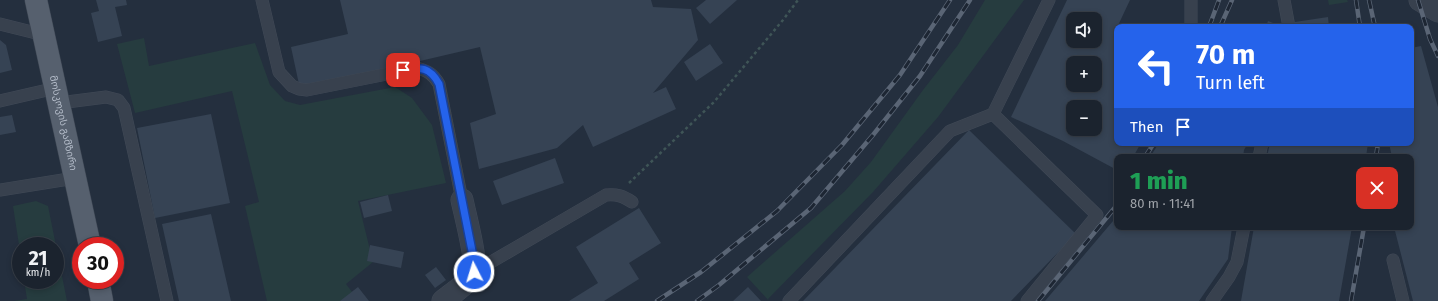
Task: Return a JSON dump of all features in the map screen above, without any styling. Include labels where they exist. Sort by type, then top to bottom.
[{"type":"main road","name":"მოსკოვის გამზირი","points":[[36,0],[88,237]]},
{"type":"main road","points":[[100,289],[102,301]]},
{"type":"street","points":[[1420,0],[1438,11]]},
{"type":"street","points":[[443,301],[468,280],[474,272],[474,261],[462,200]]},
{"type":"lane","points":[[262,0],[279,72],[292,86],[307,90],[417,68],[428,71],[435,76],[439,84],[462,200]]},
{"type":"lane","points":[[789,301],[950,131],[993,114],[1049,0]]},
{"type":"lane","points":[[1191,0],[1191,24]]},
{"type":"lane","points":[[1284,0],[1288,24]]},
{"type":"lane","points":[[0,24],[44,35]]},
{"type":"lane","points":[[0,101],[58,96],[106,97],[118,100],[124,108],[168,301]]},
{"type":"lane","points":[[993,114],[1097,215],[1027,301]]},
{"type":"lane","points":[[0,190],[75,178]]},
{"type":"lane","points":[[474,272],[606,195],[616,194],[627,198],[632,202]]},
{"type":"lane","points":[[1212,301],[1229,277],[1237,262],[1243,230]]},
{"type":"lane","points":[[1392,260],[1403,301]]},
{"type":"path","points":[[616,194],[714,102],[798,0]]},
{"type":"green space","points":[[985,0],[1024,0],[938,117],[873,192],[768,299],[769,301],[747,277],[845,191],[871,162],[923,90],[958,45]]},
{"type":"green space","points":[[1328,0],[1347,0],[1348,2],[1329,5]]},
{"type":"green space","points":[[144,38],[149,66],[255,43],[270,85],[285,101],[300,105],[395,87],[412,98],[432,125],[446,183],[358,201],[373,262],[346,284],[359,301],[267,301],[245,206],[259,202],[232,91],[135,113],[117,44]]},
{"type":"green space","points":[[36,201],[48,206],[54,237],[18,237],[13,206]]},
{"type":"green space","points":[[64,286],[67,301],[14,301],[27,299],[25,289],[64,289]]},
{"type":"building","points":[[96,0],[126,0],[127,5],[115,7],[122,36],[98,42],[91,13],[99,11]]},
{"type":"building","points":[[340,0],[651,0],[653,7],[691,9],[698,40],[653,93],[666,87],[676,109],[593,147],[583,125],[557,148],[479,169],[470,123],[496,114],[480,47],[300,89],[291,47],[348,34]]},
{"type":"building","points":[[706,0],[737,0],[710,24],[696,8]]},
{"type":"building","points":[[1067,0],[1130,0],[1119,24],[1114,24],[1114,146],[1139,146],[1135,154],[1114,154],[1114,168],[1063,141],[1011,117]]},
{"type":"building","points":[[1328,17],[1329,24],[1295,24],[1295,22]]},
{"type":"building","points":[[1268,21],[1276,24],[1267,24]]},
{"type":"building","points":[[0,40],[6,45],[12,70],[0,73]]},
{"type":"building","points":[[710,44],[723,63],[696,81],[684,62]]},
{"type":"building","points":[[1421,46],[1438,107],[1438,301],[1413,301],[1395,230],[1414,230],[1414,154],[1391,154],[1390,146],[1414,146],[1414,47]]},
{"type":"building","points":[[211,114],[230,203],[155,218],[137,128]]},
{"type":"building","points":[[12,115],[16,132],[0,135],[0,117]]},
{"type":"building","points":[[969,130],[1076,234],[1011,301],[803,301]]},
{"type":"building","points":[[1157,146],[1246,146],[1243,154],[1152,154]]},
{"type":"building","points":[[1269,146],[1368,146],[1366,154],[1268,154]]},
{"type":"building","points":[[555,158],[564,183],[502,205],[493,181]]},
{"type":"building","points":[[388,195],[392,211],[364,218],[360,202]]},
{"type":"building","points":[[639,208],[661,243],[629,263],[639,279],[604,301],[569,301],[598,283],[576,247]]},
{"type":"building","points":[[211,214],[231,301],[179,301],[162,224]]},
{"type":"building","points":[[1113,221],[1114,230],[1232,230],[1228,259],[1199,301],[1045,301]]},
{"type":"building","points":[[1253,230],[1351,230],[1339,301],[1241,301]]},
{"type":"building","points":[[370,245],[404,252],[401,268],[367,261]]},
{"type":"building","points":[[436,267],[446,280],[435,288],[425,275]]},
{"type":"building","points":[[358,287],[369,301],[340,301]]},
{"type":"building","points":[[748,287],[761,301],[733,301]]},
{"type":"railway","points":[[657,301],[701,272],[777,211],[842,145],[900,75],[950,0]]},
{"type":"railway","points":[[697,301],[719,285],[811,208],[873,135],[920,76],[970,0]]},
{"type":"railway","points":[[1210,24],[1219,0]]},
{"type":"railway","points":[[1221,24],[1232,0]]},
{"type":"railway","points":[[1356,0],[1360,24]]},
{"type":"railway","points":[[1369,0],[1374,24]]},
{"type":"railway","points":[[1418,0],[1430,39],[1438,56]]},
{"type":"railway","points":[[1147,154],[1152,146]]},
{"type":"railway","points":[[1376,154],[1378,146]]},
{"type":"railway","points":[[1038,301],[1114,209]]},
{"type":"railway","points":[[1351,301],[1363,230]]},
{"type":"route","points":[[403,70],[417,68],[428,71],[435,76],[439,84],[474,261],[474,272]]}]
